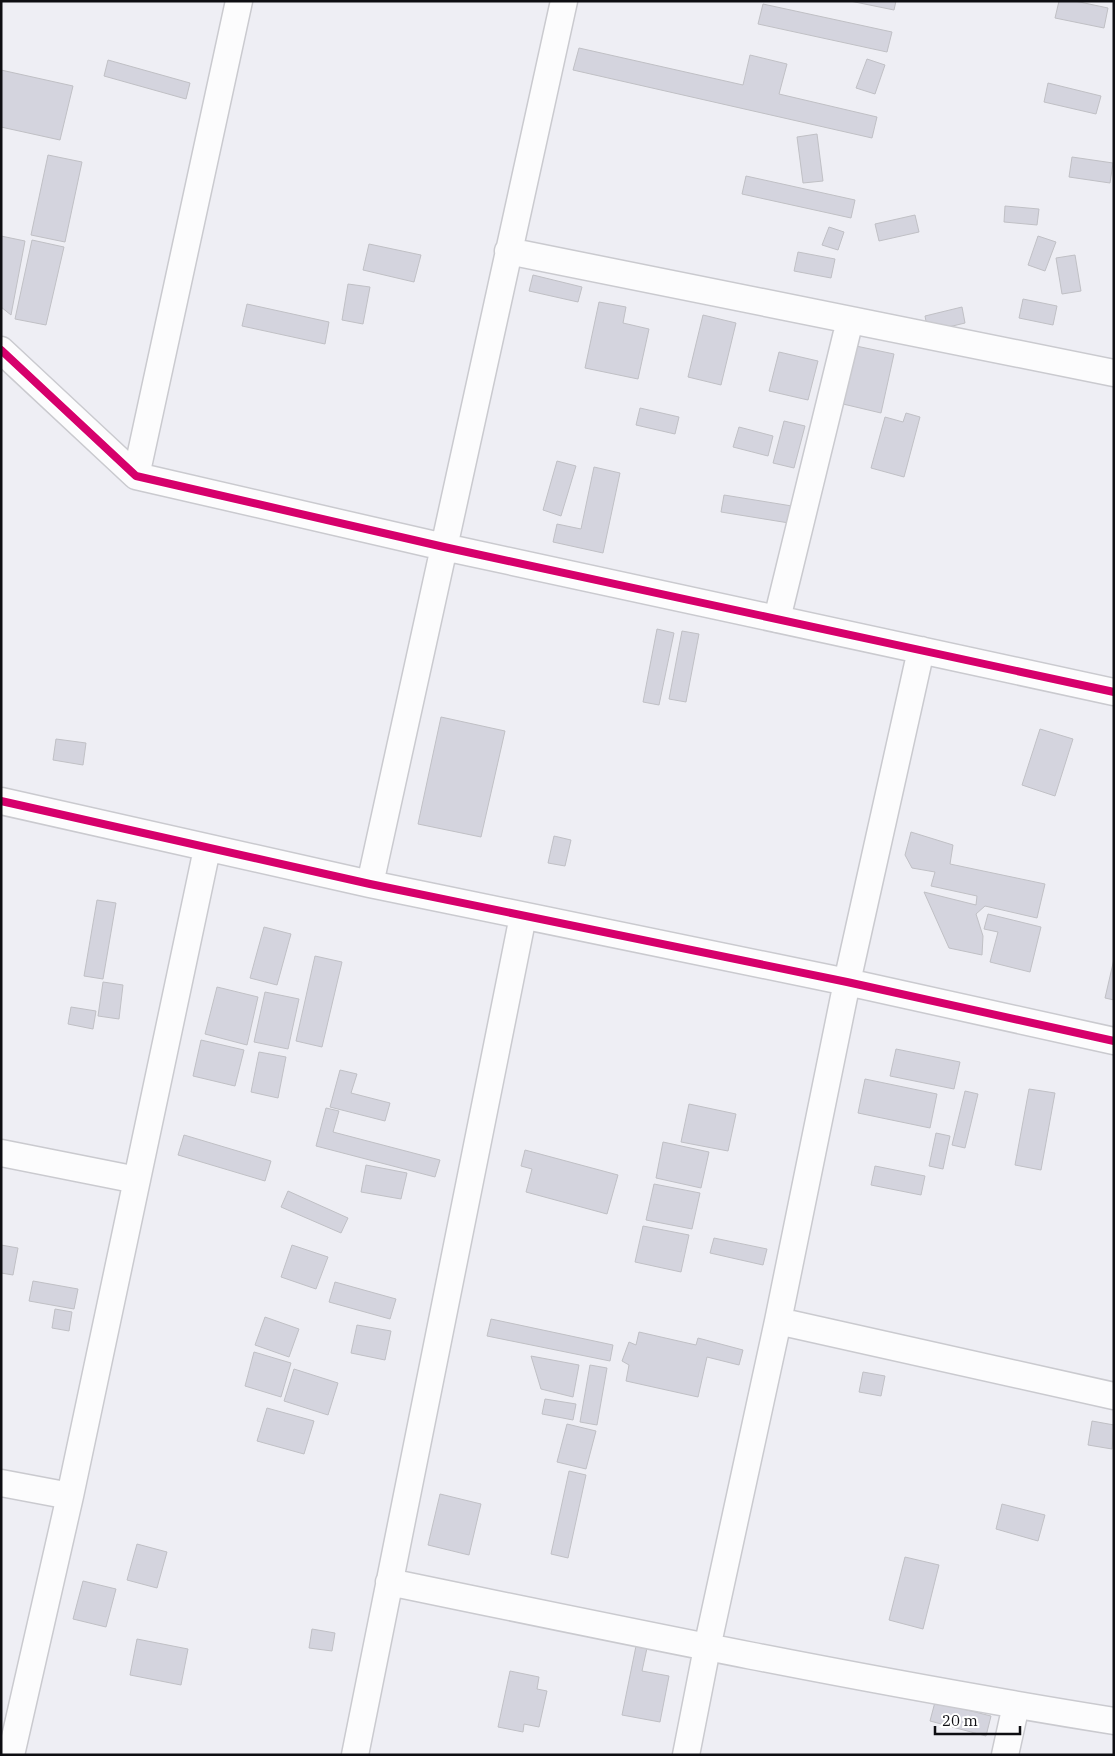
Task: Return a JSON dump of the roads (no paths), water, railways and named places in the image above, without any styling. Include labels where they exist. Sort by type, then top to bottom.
[{"type":"street","points":[[136,476],[239,1]]},
{"type":"street","points":[[370,884],[564,1]]},
{"type":"street","points":[[508,251],[1114,373]]},
{"type":"street","points":[[777,619],[850,320]]},
{"type":"street","points":[[1,350],[136,476],[444,547],[1114,692]]},
{"type":"street","points":[[686,1755],[707,1648],[778,1321],[847,982],[921,650]]},
{"type":"street","points":[[1,802],[207,849],[847,982],[1114,1041]]},
{"type":"street","points":[[11,1755],[70,1496],[207,849]]},
{"type":"street","points":[[355,1755],[523,916]]},
{"type":"street","points":[[1,1153],[137,1180]]},
{"type":"street","points":[[778,1321],[1114,1396]]},
{"type":"street","points":[[1,1483],[70,1496]]},
{"type":"street","points":[[389,1582],[707,1648],[1016,1705],[1114,1721]]},
{"type":"street","points":[[1006,1755],[1016,1705]]}]
